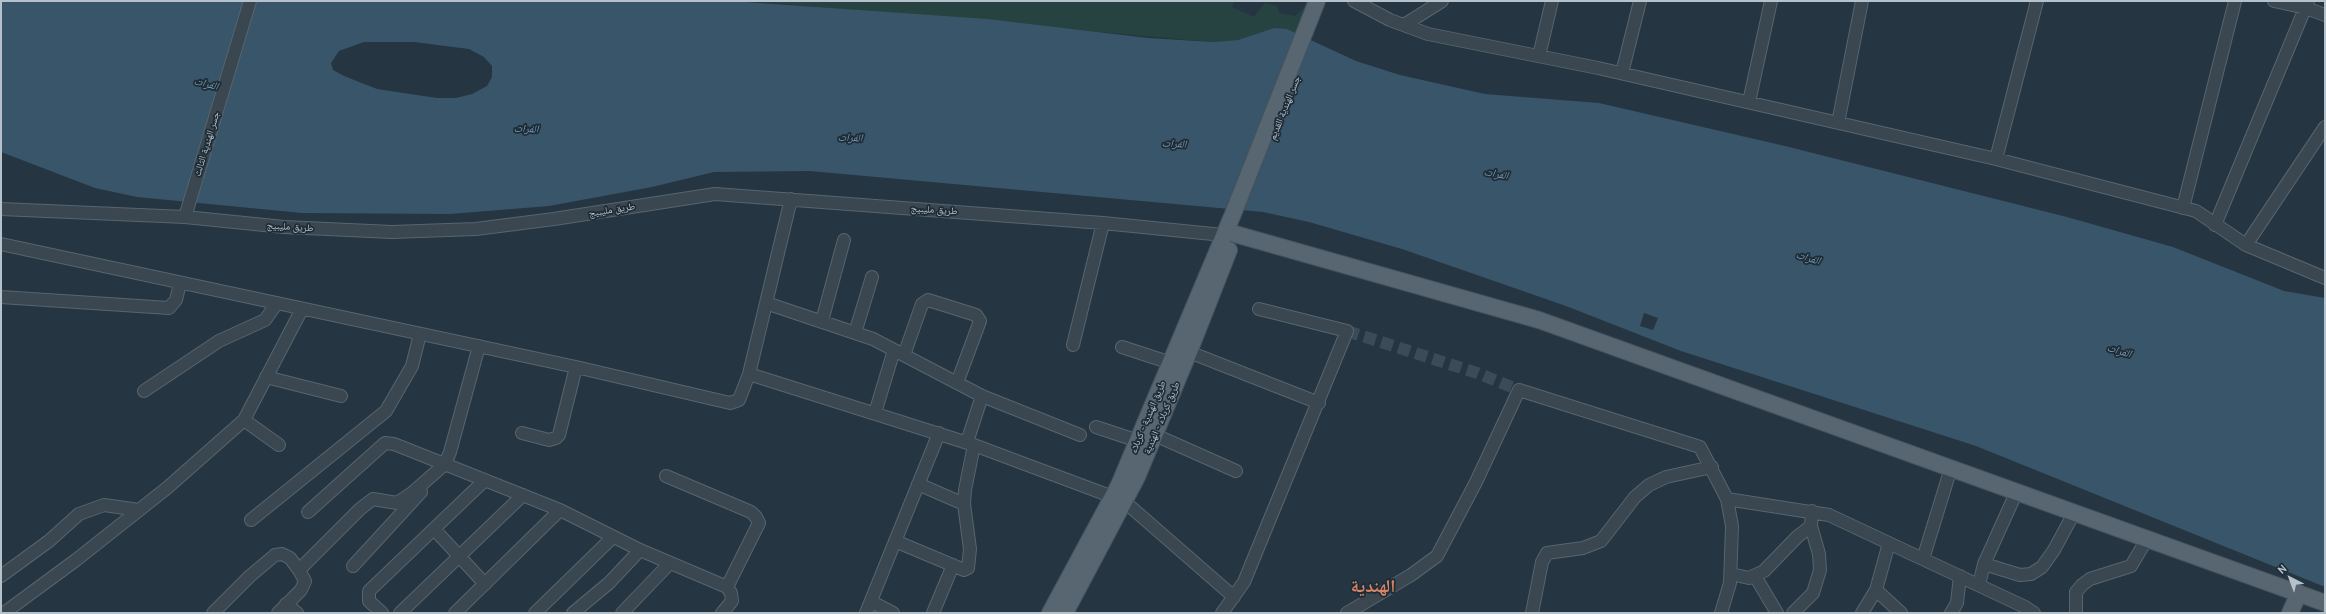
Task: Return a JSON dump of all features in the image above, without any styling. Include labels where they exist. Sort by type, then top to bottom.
[{"type":"main road","name":"جسر الهندية القديم","points":[[1238,214],[1317,1]]},
{"type":"main road","name":"جسر الهندية القديم","points":[[1238,214],[1328,1]]},
{"type":"main road","name":"طريق كربلاء - الهندية","points":[[1070,611],[1119,499],[1155,435],[1189,352],[1229,234],[1238,214]]},
{"type":"main road","name":"طريق الهندية - كربلاء","points":[[1050,613],[1119,499],[1138,441],[1170,363],[1229,234]]},
{"type":"main road","points":[[1229,234],[1539,320],[2017,491],[2299,594],[2325,602]]},
{"type":"main road","points":[[2290,613],[2299,594]]},
{"type":"street","name":"جسر الهندية الثالث","points":[[185,218],[250,1]]},
{"type":"street","points":[[1354,1],[1404,25],[1428,34],[1622,73],[1749,102],[1996,159],[2196,211],[2246,245],[2325,278]]},
{"type":"street","points":[[1404,25],[1442,1]]},
{"type":"street","points":[[1539,56],[1552,1]]},
{"type":"street","points":[[1622,73],[1640,1]]},
{"type":"street","points":[[1749,102],[1771,1]]},
{"type":"street","points":[[1838,123],[1862,1]]},
{"type":"street","points":[[1996,159],[2037,1]]},
{"type":"street","points":[[2183,208],[2235,1]]},
{"type":"street","points":[[2274,1],[2307,4],[2325,15]]},
{"type":"street","points":[[2215,225],[2307,4]]},
{"type":"street","points":[[2246,245],[2325,127]]},
{"type":"street","name":"طريق مليبيج","points":[[1,209],[185,218],[284,227],[392,232],[476,229],[554,219],[715,194],[1229,234]]},
{"type":"street","points":[[1,244],[576,367],[730,403],[739,400],[748,374],[791,199]]},
{"type":"street","points":[[1073,345],[1103,223]]},
{"type":"street","points":[[822,321],[844,240]]},
{"type":"street","points":[[855,333],[872,278]]},
{"type":"street","points":[[1,297],[169,308],[176,300],[180,282]]},
{"type":"street","points":[[875,413],[899,352],[922,304],[928,300],[976,315],[980,321],[957,383]]},
{"type":"street","points":[[144,391],[219,341],[265,320],[277,303]]},
{"type":"street","points":[[766,303],[855,333],[899,352],[982,396],[1080,435]]},
{"type":"street","points":[[4,613],[76,560],[167,488],[244,420],[302,308]]},
{"type":"street","points":[[1222,613],[1244,582],[1256,556],[1347,331],[1259,309]]},
{"type":"street","points":[[251,520],[386,411],[412,366],[420,334]]},
{"type":"street","points":[[299,570],[360,509],[373,499],[397,503],[426,482],[445,464],[450,452],[479,346]]},
{"type":"street","points":[[1122,347],[1170,363]]},
{"type":"street","points":[[1189,352],[1319,403]]},
{"type":"street","points":[[522,433],[548,440],[556,438],[559,435],[576,367]]},
{"type":"street","points":[[748,374],[939,433],[1119,499],[1234,597]]},
{"type":"street","points":[[266,377],[341,396]]},
{"type":"street","points":[[1347,613],[1360,610],[1437,556],[1476,482],[1519,390],[1651,430],[1700,447],[1712,467],[1727,499],[1732,526],[1730,583],[1721,613]]},
{"type":"street","points":[[895,541],[964,570],[968,568],[970,564],[964,504],[971,444],[982,396]]},
{"type":"street","points":[[244,420],[279,444]]},
{"type":"street","points":[[1096,427],[1138,441]]},
{"type":"street","points":[[866,613],[872,602],[939,433]]},
{"type":"street","points":[[1155,435],[1236,471]]},
{"type":"street","points":[[308,512],[385,443],[394,444],[560,510],[640,550],[727,587],[731,593],[732,601],[722,613]]},
{"type":"street","points":[[1532,613],[1542,562],[1547,553],[1582,548],[1601,541],[1635,497],[1649,485],[1666,477],[1712,467]]},
{"type":"street","points":[[1923,559],[1951,468]]},
{"type":"street","points":[[666,476],[751,512],[756,517],[759,523],[727,587]]},
{"type":"street","points":[[382,613],[369,601],[369,591],[485,480]]},
{"type":"street","points":[[353,566],[420,494],[426,482]]},
{"type":"street","points":[[918,484],[964,504]]},
{"type":"street","points":[[1979,585],[1984,564],[2017,491]]},
{"type":"street","points":[[400,613],[523,495]]},
{"type":"street","points":[[1727,499],[1812,511],[1829,515],[1979,585],[2034,613]]},
{"type":"street","points":[[1,576],[49,541],[79,514],[104,506],[139,510]]},
{"type":"street","points":[[455,613],[560,510]]},
{"type":"street","points":[[1793,613],[1813,593],[1820,570],[1819,554],[1811,526],[1812,511]]},
{"type":"street","points":[[1984,564],[2020,575],[2031,574],[2042,567],[2054,550],[2074,513]]},
{"type":"street","points":[[1731,574],[1749,578],[1755,576],[1770,566],[1788,546],[1811,526]]},
{"type":"street","points":[[434,529],[485,584]]},
{"type":"street","points":[[535,613],[613,537]]},
{"type":"street","points":[[2076,613],[2076,592],[2082,585],[2090,579],[2131,566],[2147,539]]},
{"type":"street","points":[[1862,613],[1876,590],[1889,543]]},
{"type":"street","points":[[573,613],[610,583],[640,550]]},
{"type":"street","points":[[213,613],[250,576],[275,555],[282,554],[290,558],[305,581],[301,590],[278,613]]},
{"type":"street","points":[[622,613],[670,563]]},
{"type":"street","points":[[933,613],[953,565]]},
{"type":"street","points":[[1755,576],[1777,613]]},
{"type":"street","points":[[1951,613],[1957,603],[1960,576]]},
{"type":"street","points":[[1876,590],[1901,613]]},
{"type":"street","points":[[872,602],[893,613]]},
{"type":"street","points":[[286,604],[297,613]]},
{"type":"green space","points":[[749,1],[1234,1],[1232,7],[1254,17],[1265,3],[1277,6],[1279,13],[1295,16],[1303,9],[1307,1],[1312,1],[1298,34],[1274,28],[1238,40],[1213,42]]},
{"type":"water","name":"الفرات","points":[[1,1],[731,1],[987,19],[1148,38],[1213,42],[1238,40],[1274,28],[1287,29],[1356,61],[1400,75],[1485,94],[1599,103],[1785,146],[2067,217],[2173,247],[2284,291],[2325,298],[2325,587],[1976,446],[1681,351],[1566,306],[1402,249],[1309,222],[1263,212],[810,171],[714,172],[652,187],[549,206],[450,214],[302,213],[137,197],[95,188],[1,152]],"holes":[[[364,42],[414,42],[469,49],[484,57],[492,66],[492,77],[487,86],[472,94],[456,98],[437,98],[377,89],[333,70],[331,63],[339,51]]]},
{"type":"pier","points":[[1644,313],[1658,318],[1653,330],[1640,326]]},
{"type":"tunnel","points":[[1347,331],[1477,373],[1519,390]]},
{"type":"district","name":"الهندية","points":[[1373,587]]}]
